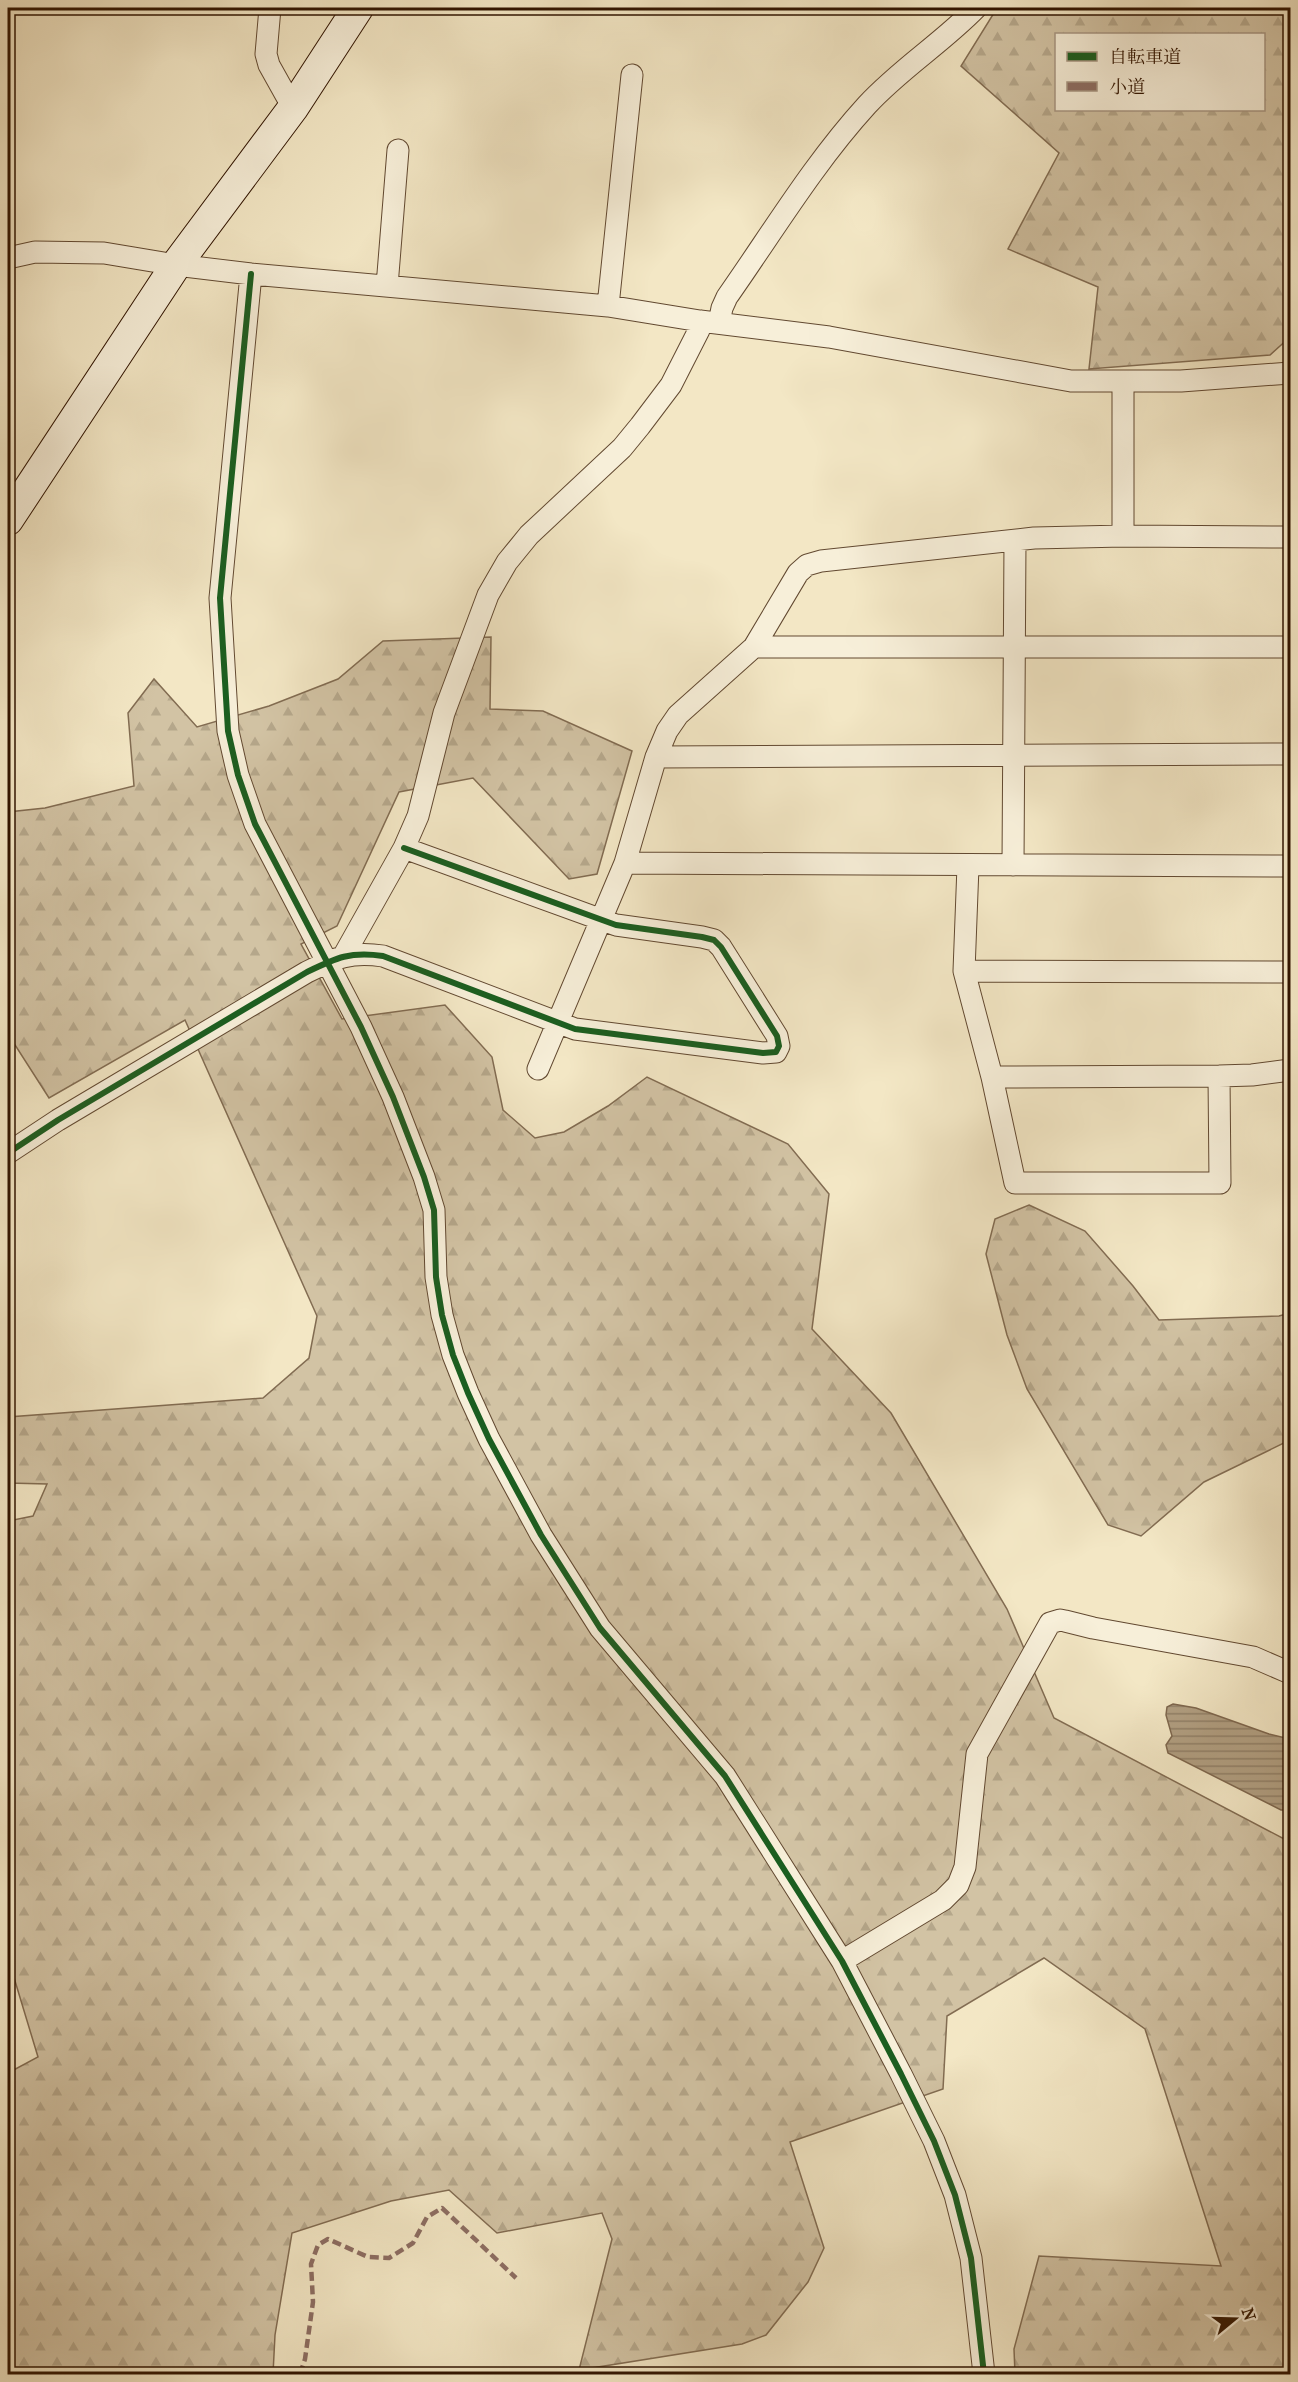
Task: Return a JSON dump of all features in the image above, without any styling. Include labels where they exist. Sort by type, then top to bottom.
[{"type":"street","points":[[270,8],[266,54],[269,66],[293,108]]},
{"type":"street","points":[[8,520],[176,266],[293,108],[358,8]]},
{"type":"street","points":[[336,958],[404,848],[425,792],[444,712],[488,595],[507,562],[529,536],[622,448],[640,426],[671,385],[699,330],[722,308],[830,149],[868,104],[958,27],[976,8]]},
{"type":"street","points":[[608,306],[632,75]]},
{"type":"street","points":[[387,286],[398,150]]},
{"type":"street","points":[[8,258],[35,252],[104,253],[176,266],[251,274],[608,306],[709,322],[829,337],[1049,379],[1071,381],[1181,381],[1290,373]]},
{"type":"street","points":[[251,274],[220,598],[228,731],[237,776],[255,824],[336,958],[424,1177],[434,1210],[436,1277],[442,1315],[457,1365],[489,1439],[541,1535],[600,1628],[725,1776],[842,1961],[934,2141],[956,2195],[971,2258],[984,2374]]},
{"type":"street","points":[[1123,382],[1123,536]]},
{"type":"street","points":[[538,1069],[625,863],[656,757],[667,731],[678,715],[754,647],[798,573],[807,565],[821,561],[1034,538],[1290,537]]},
{"type":"street","points":[[1013,865],[1015,541]]},
{"type":"street","points":[[754,647],[1290,647]]},
{"type":"street","points":[[656,757],[1290,754]]},
{"type":"street","points":[[8,1153],[68,1114],[336,958],[362,953],[382,956],[575,1029],[763,1053],[776,1052],[779,1046],[777,1036],[721,947],[714,940],[702,936],[616,925],[404,848]]},
{"type":"street","points":[[625,863],[1290,866]]},
{"type":"street","points":[[968,866],[964,971],[992,1077],[1015,1183],[1220,1183],[1219,1076]]},
{"type":"street","points":[[964,971],[1290,972]]},
{"type":"street","points":[[992,1077],[1219,1076],[1290,1070]]},
{"type":"street","points":[[842,1961],[943,1900],[958,1885],[965,1867],[977,1754],[1050,1623],[1060,1620],[1093,1629],[1253,1657],[1290,1672]]},
{"type":"green space","points":[[997,8],[1290,8],[1290,337],[1270,355],[1089,369],[1098,287],[1008,249],[1059,153],[961,66]]},
{"type":"green space","points":[[491,637],[490,709],[543,711],[632,751],[597,874],[569,879],[473,778],[399,792],[337,926],[301,944],[342,1019],[445,1005],[492,1057],[503,1110],[535,1138],[564,1132],[608,1106],[647,1077],[788,1144],[829,1194],[812,1329],[891,1413],[1007,1609],[1054,1718],[1290,1842],[1290,2374],[1015,2374],[1014,2349],[1039,2256],[1221,2266],[1145,2029],[1044,1958],[947,2016],[943,2089],[790,2142],[824,2248],[808,2282],[766,2335],[742,2344],[579,2370],[612,2239],[602,2213],[497,2233],[449,2190],[391,2201],[292,2233],[275,2335],[273,2374],[8,2374],[8,2073],[38,2057],[12,1971],[8,1971],[8,1521],[33,1516],[47,1484],[8,1483],[8,1417],[263,1398],[309,1358],[317,1316],[185,1020],[49,1098],[8,1034],[8,812],[45,808],[134,786],[128,713],[154,679],[197,727],[269,706],[338,679],[383,641]]},
{"type":"green space","points":[[1029,1205],[1085,1231],[1159,1320],[1279,1316],[1290,1313],[1290,1440],[1204,1482],[1141,1536],[1108,1525],[1027,1389],[1007,1335],[986,1254],[995,1219]]},
{"type":"shaded area","points":[[1173,1704],[1196,1708],[1269,1734],[1290,1739],[1290,1810],[1281,1810],[1168,1753],[1166,1745],[1172,1736],[1166,1715],[1167,1707]]},
{"type":"marked path","points":[[300,2374],[305,2359],[313,2302],[311,2264],[318,2245],[328,2239],[368,2257],[389,2258],[413,2243],[427,2217],[442,2208],[516,2278]]},
{"type":"cycle path","points":[[251,274],[220,598],[228,731],[238,775],[255,824],[361,1027],[393,1097],[424,1177],[434,1210],[436,1277],[442,1315],[453,1355],[489,1439],[541,1535],[600,1628],[725,1776],[842,1961],[934,2141],[955,2195],[971,2258],[984,2374]]},
{"type":"cycle path","points":[[8,1153],[58,1120],[307,972],[335,959],[352,955],[383,956],[575,1029],[763,1053],[776,1052],[779,1046],[777,1036],[721,947],[714,940],[616,925],[404,848]]}]
